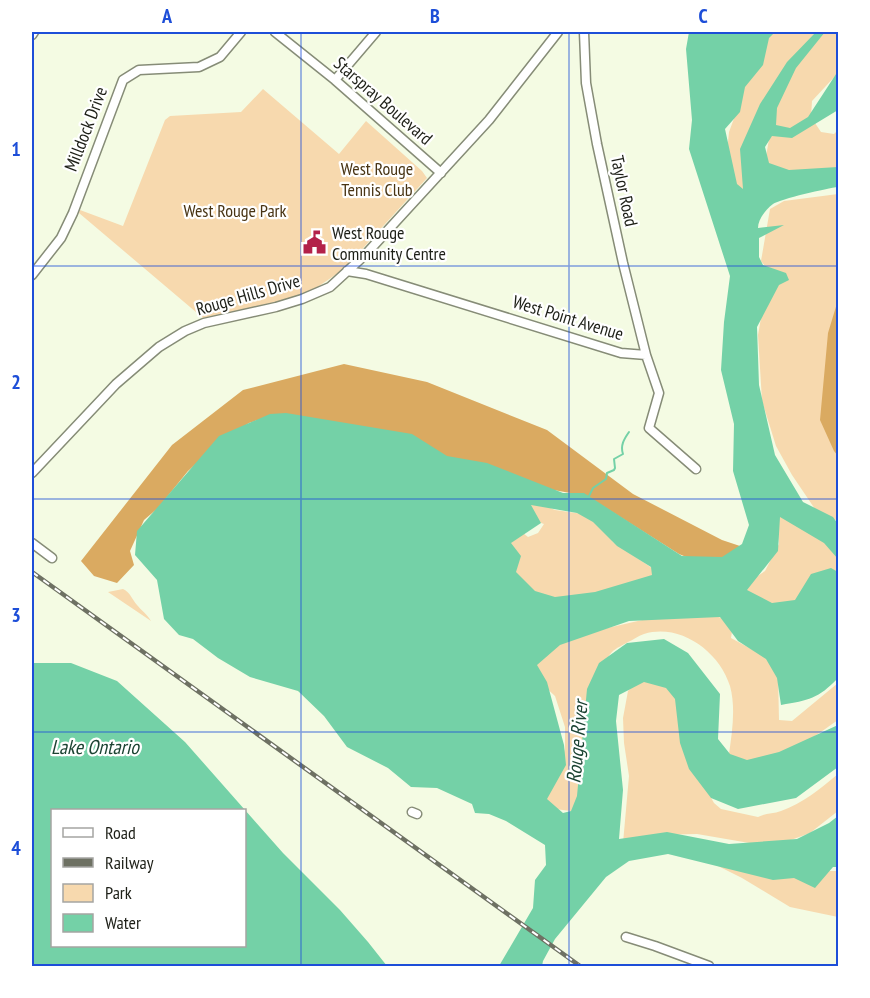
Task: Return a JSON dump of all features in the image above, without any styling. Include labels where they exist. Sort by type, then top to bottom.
[{"type":"street","name":"Milldock Drive","points":[[32,275],[60,238],[73,213],[123,80],[139,70],[199,67],[220,57],[241,32]]},
{"type":"street","name":"Starspray Boulevard","points":[[274,32],[335,80],[441,173]]},
{"type":"street","points":[[335,80],[376,32]]},
{"type":"street","name":"Rouge Hills Drive","points":[[32,474],[116,384],[159,347],[185,331],[204,323],[276,308],[330,287],[366,254],[489,120],[558,32]]},
{"type":"street","name":"Taylor Road","points":[[584,32],[586,83],[597,144],[622,263],[646,355]]},
{"type":"street","name":"West Point Avenue","points":[[347,271],[366,274],[621,353],[646,355]]},
{"type":"street","points":[[646,355],[659,393],[649,428],[696,469]]},
{"type":"street","points":[[32,543],[52,558]]},
{"type":"street","points":[[626,937],[709,966]]},
{"type":"green space","points":[[770,32],[838,32],[838,73],[812,101],[811,117],[821,132],[834,134],[838,130],[838,169],[780,176],[764,168],[773,116],[749,191],[738,200],[727,152],[729,132],[736,113],[740,82]]},
{"type":"green space","name":"West Rouge Park","points":[[263,89],[339,154],[366,121],[427,178],[344,269],[316,288],[285,301],[203,318],[79,213],[80,210],[123,226],[165,120],[170,116],[241,112]]},
{"type":"green space","points":[[838,194],[838,521],[817,512],[776,446],[762,401],[758,335],[761,318],[779,283],[761,261],[770,209],[784,201]]},
{"type":"green space","points":[[446,489],[529,498],[555,510],[590,515],[600,522],[613,542],[664,576],[573,604],[478,591],[518,529],[528,537],[538,533],[544,524]]},
{"type":"green space","points":[[768,498],[823,537],[838,555],[838,574],[812,635],[746,592],[746,584],[765,571],[779,544],[777,516]]},
{"type":"green space","points":[[123,589],[129,594],[151,621],[108,592]]},
{"type":"green space","points":[[664,615],[710,615],[727,620],[733,625],[731,638],[766,657],[778,674],[779,720],[792,721],[838,683],[838,720],[801,745],[771,757],[757,760],[742,759],[729,754],[733,703],[725,673],[707,651],[684,636],[658,632],[644,634],[614,651],[602,667],[578,812],[548,808],[538,803],[554,782],[565,749],[565,727],[555,696],[529,672],[548,646],[603,629]]},
{"type":"green space","points":[[647,681],[673,688],[695,769],[714,803],[721,809],[758,817],[778,812],[804,800],[838,774],[838,811],[810,833],[772,847],[697,834],[652,835],[623,843],[629,776],[623,718],[628,691],[635,683]]},
{"type":"green space","points":[[698,856],[810,871],[838,871],[838,917],[790,907],[742,878]]},
{"type":"shaded area","points":[[838,300],[838,456],[820,420],[828,333]]},
{"type":"shaded area","points":[[344,364],[427,382],[547,430],[633,494],[722,540],[743,547],[725,563],[703,564],[679,554],[587,496],[548,489],[270,416],[249,423],[222,440],[188,471],[158,508],[144,520],[130,551],[134,565],[117,583],[94,576],[81,561],[172,445],[243,390]]},
{"type":"water","points":[[689,32],[775,32],[769,38],[763,65],[745,87],[740,112],[725,129],[737,184],[743,189],[740,149],[760,104],[787,62],[816,32],[825,32],[796,68],[777,108],[776,125],[790,128],[808,117],[838,71],[838,110],[792,138],[772,136],[765,147],[769,163],[789,170],[838,167],[838,187],[777,202],[762,215],[758,228],[784,225],[759,238],[759,257],[763,265],[786,273],[789,280],[779,285],[757,327],[759,385],[775,455],[803,502],[833,517],[838,524],[838,559],[824,543],[780,517],[778,551],[747,590],[772,603],[795,600],[811,574],[831,568],[838,572],[838,678],[812,698],[781,705],[777,678],[766,659],[738,641],[720,617],[629,621],[560,645],[537,665],[547,682],[564,745],[566,765],[547,799],[563,813],[571,811],[577,796],[587,689],[599,663],[627,643],[664,639],[688,653],[720,694],[718,739],[730,754],[747,760],[779,752],[838,725],[838,767],[796,798],[738,809],[711,798],[689,769],[680,743],[675,699],[666,688],[644,682],[619,695],[616,721],[623,790],[619,839],[667,832],[729,844],[797,839],[838,816],[838,867],[833,867],[815,888],[794,878],[773,880],[668,854],[629,861],[606,877],[555,939],[542,966],[499,966],[533,908],[535,880],[546,865],[545,845],[506,821],[489,814],[475,813],[472,804],[437,788],[411,787],[388,768],[347,747],[324,716],[298,691],[250,677],[218,658],[193,639],[179,635],[164,619],[157,580],[135,555],[137,531],[219,436],[270,414],[286,413],[412,434],[447,456],[487,463],[563,493],[584,493],[682,556],[722,557],[742,544],[749,525],[733,471],[734,424],[721,370],[730,276],[689,149],[692,120],[686,49]],"holes":[[[531,505],[577,513],[593,522],[617,546],[651,567],[652,575],[595,592],[555,597],[535,591],[516,572],[521,556],[511,543],[541,523]]]},
{"type":"water","name":"Lake Ontario","points":[[32,663],[71,663],[117,681],[185,742],[244,809],[51,809],[51,947],[246,947],[246,811],[283,853],[340,910],[387,966],[32,966]]},
{"type":"waterway","points":[[589,496],[593,488],[606,479],[607,473],[614,470],[614,459],[623,454],[623,443],[629,432]]},
{"type":"railway","points":[[32,572],[580,966]]},
{"type":"place","name":"West Rouge Community Centre","points":[[314,243]]},
{"type":"park label","name":"West Rouge Tennis Club","points":[[377,180]]},
{"type":"water label","name":"Rouge River","points":[[577,742]]}]
